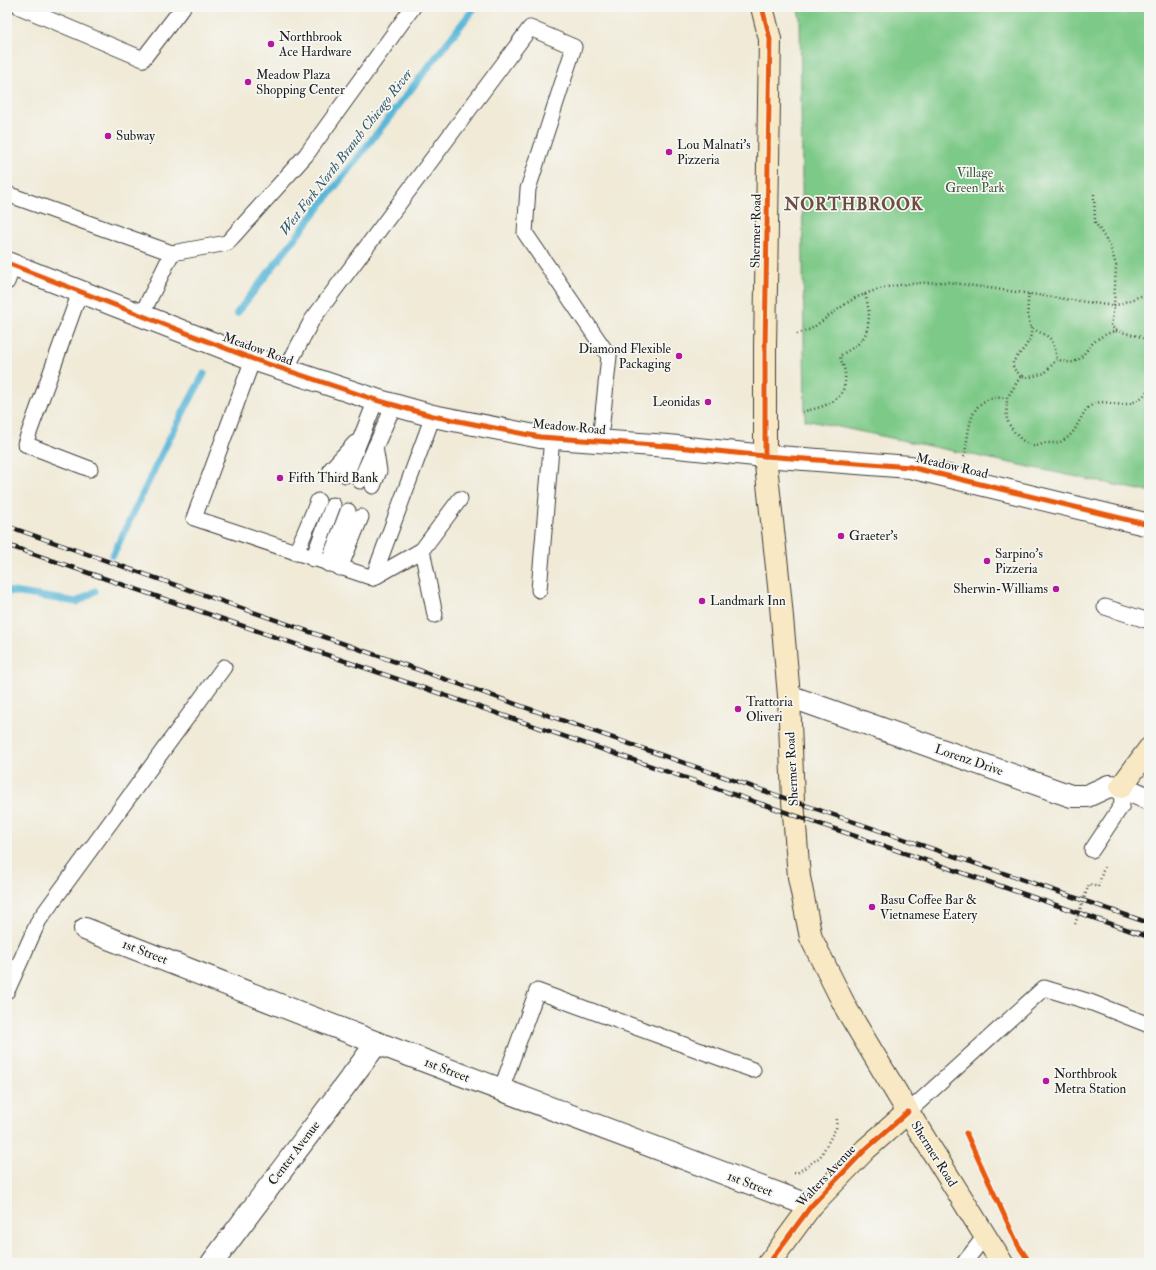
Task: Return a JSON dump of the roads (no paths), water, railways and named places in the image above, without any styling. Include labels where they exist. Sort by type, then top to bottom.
[{"type":"main road","name":"Shermer Road","points":[[762,7],[770,39],[765,348],[765,456],[781,602],[789,696],[793,801],[799,876],[811,938],[847,1010],[908,1112],[1002,1263]]},
{"type":"main road","points":[[1120,788],[1149,748]]},
{"type":"main road","name":"Walters Avenue","points":[[769,1263],[811,1206],[866,1149],[908,1112]]},
{"type":"street","name":"Meadow Road","points":[[9,270],[80,292],[285,371],[433,416],[540,436],[910,467],[1149,525]]},
{"type":"street","name":"Lorenz Drive","points":[[789,696],[1071,796],[1088,796],[1109,786],[1120,788],[1149,799]]},
{"type":"street","name":"1st Street","points":[[85,929],[377,1044],[811,1206]]},
{"type":"street","name":"Center Avenue","points":[[212,1263],[377,1044]]},
{"type":"lane","points":[[20,7],[143,59],[184,7]]},
{"type":"lane","points":[[7,194],[172,253],[227,243],[306,155],[413,7]]},
{"type":"lane","points":[[285,371],[312,320],[530,28],[574,47],[528,189],[525,233],[609,356],[600,441]]},
{"type":"lane","points":[[141,316],[172,253]]},
{"type":"lane","points":[[80,292],[24,444],[90,469]]},
{"type":"lane","points":[[253,359],[194,518],[373,578],[422,550],[460,499]]},
{"type":"lane","points":[[331,469],[362,436],[385,402]]},
{"type":"lane","points":[[366,484],[385,402]]},
{"type":"lane","points":[[373,578],[433,416]]},
{"type":"lane","points":[[346,475],[362,436]]},
{"type":"lane","points":[[539,590],[552,437]]},
{"type":"lane","points":[[296,553],[318,501]]},
{"type":"lane","points":[[313,559],[333,505]]},
{"type":"lane","points":[[334,566],[354,514]]},
{"type":"lane","points":[[422,550],[435,615]]},
{"type":"lane","points":[[1105,608],[1149,620]]},
{"type":"lane","points":[[7,991],[39,920],[224,667]]},
{"type":"lane","points":[[1092,850],[1122,805],[1120,788]]},
{"type":"lane","points":[[908,1112],[1044,988],[1090,1002],[1149,1026]]},
{"type":"lane","points":[[501,1090],[536,991],[753,1070]]},
{"type":"lane","points":[[964,1263],[985,1236]]},
{"type":"waterway","name":"West Fork North Branch Chicago River","points":[[237,313],[475,7]]},
{"type":"waterway","name":"West Fork North Branch Chicago River","points":[[113,555],[171,435],[204,374]]},
{"type":"waterway","name":"West Fork North Branch Chicago River","points":[[7,591],[77,602],[95,591]]},
{"type":"railway","points":[[7,526],[793,801],[1149,923]]},
{"type":"railway","points":[[7,545],[1149,937]]},
{"type":"place","name":"Northbrook Ace Hardware","points":[[271,44]]},
{"type":"place","name":"Meadow Plaza Shopping Center","points":[[248,82]]},
{"type":"place","name":"Subway","points":[[108,136]]},
{"type":"place","name":"Lou Malnati's Pizzeria","points":[[669,152]]},
{"type":"place","name":"Diamond Flexible Packaging","points":[[679,356]]},
{"type":"place","name":"Leonidas","points":[[708,402]]},
{"type":"place","name":"Fifth Third Bank","points":[[280,478]]},
{"type":"place","name":"Graeter's","points":[[841,536]]},
{"type":"place","name":"Sarpino's Pizzeria","points":[[987,561]]},
{"type":"place","name":"Sherwin-Williams","points":[[1056,589]]},
{"type":"place","name":"Landmark Inn","points":[[702,601]]},
{"type":"place","name":"Trattoria Oliveri","points":[[738,709]]},
{"type":"place","name":"Basu Coffee Bar & Vietnamese Eatery","points":[[872,907]]},
{"type":"place","name":"Northbrook Metra Station","points":[[1046,1081]]},
{"type":"district","name":"NORTHBROOK","points":[[854,204]]},
{"type":"park label","name":"Village Green Park","points":[[975,180]]}]
